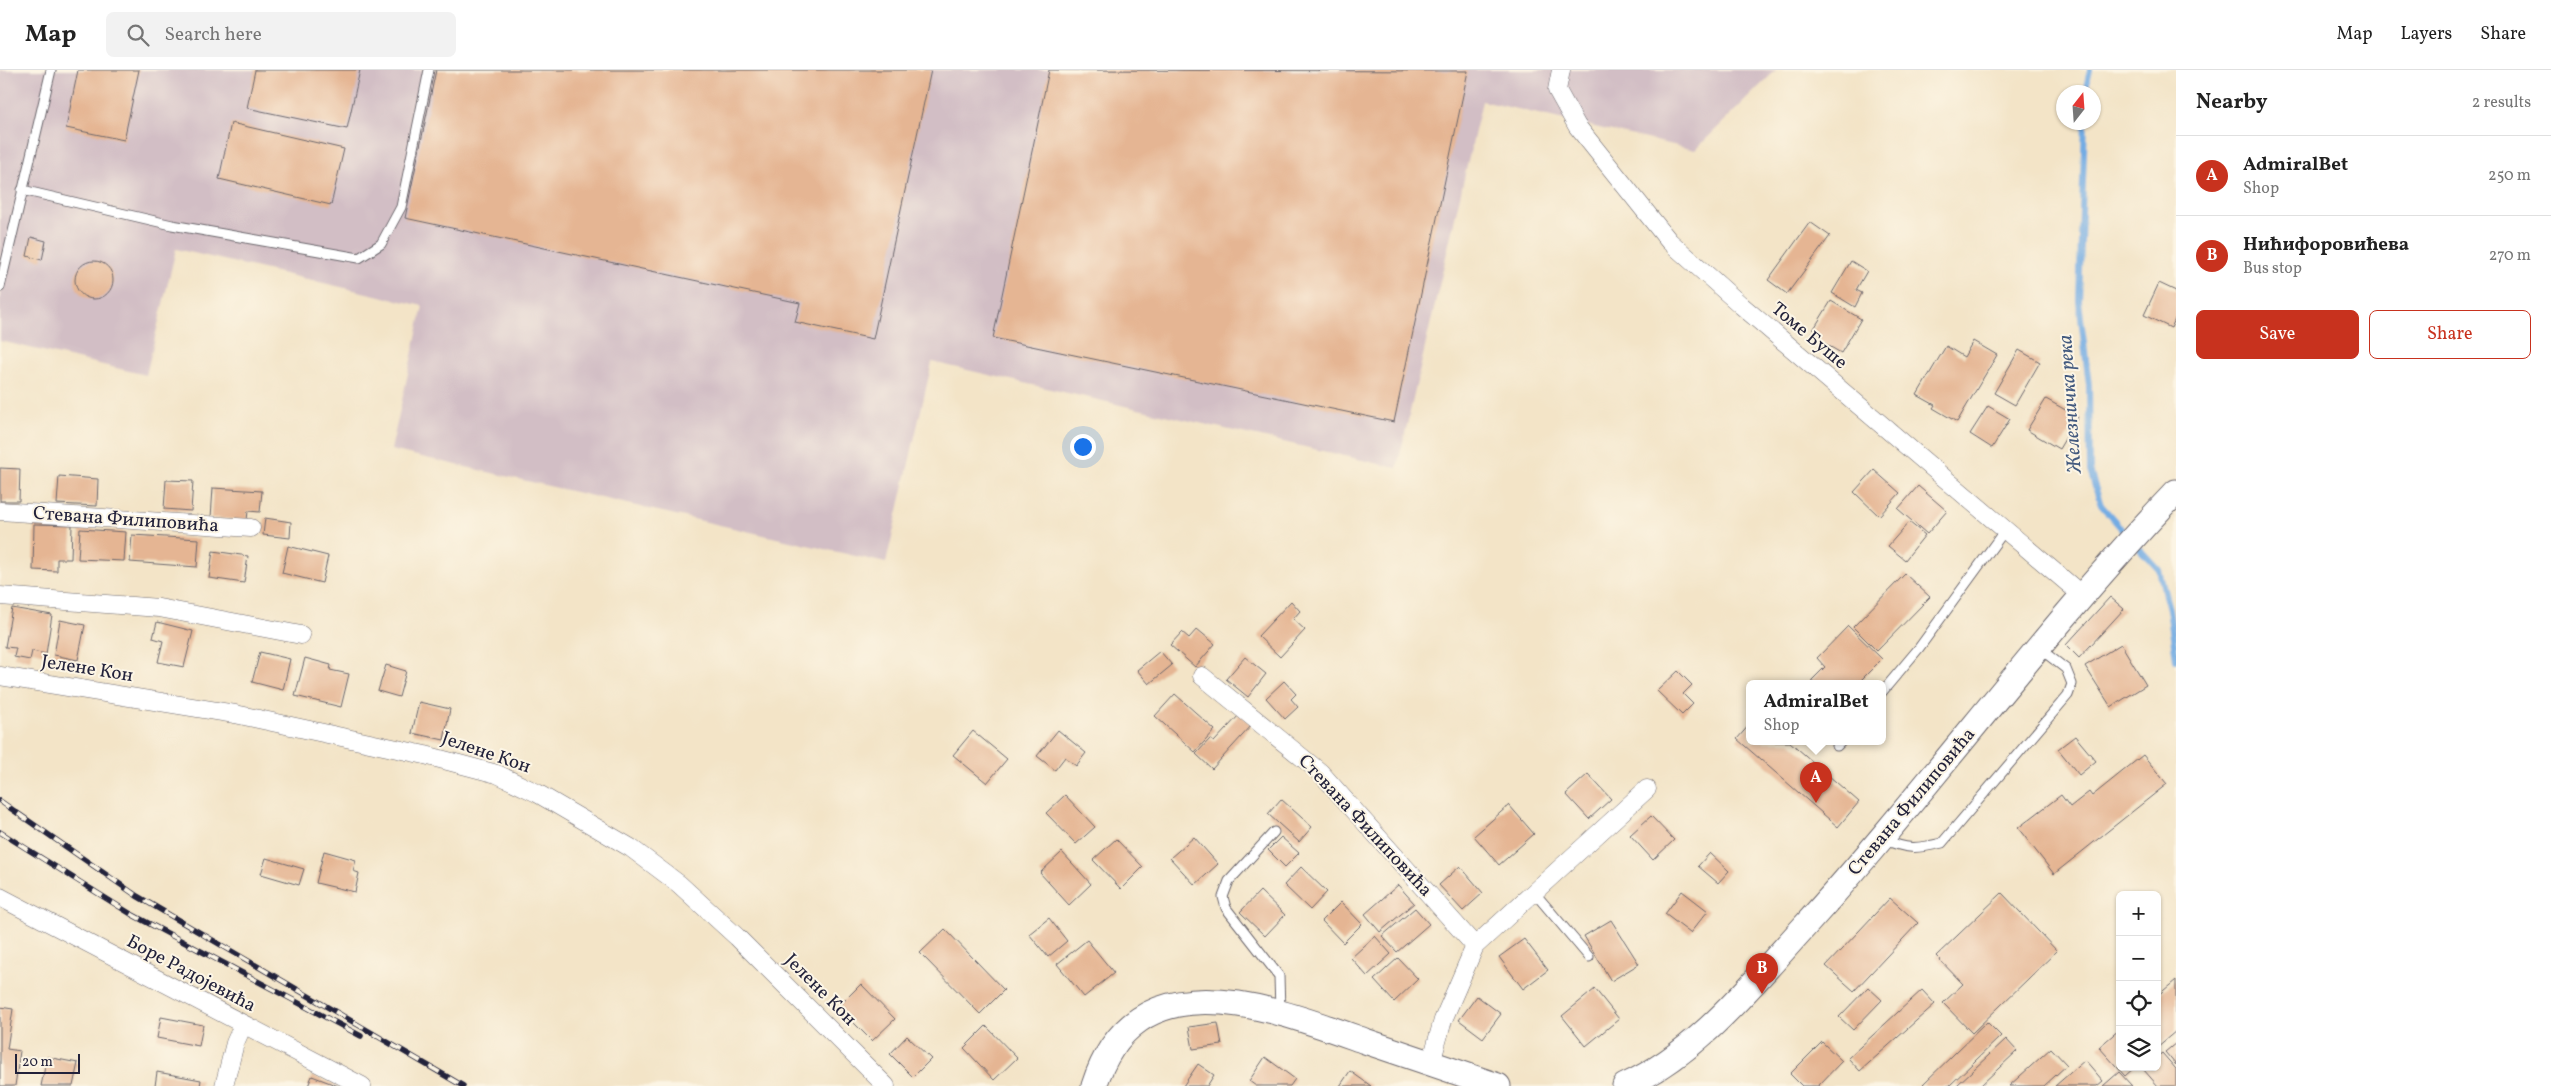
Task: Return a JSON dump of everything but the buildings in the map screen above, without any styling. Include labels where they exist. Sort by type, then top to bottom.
[{"type":"main road","name":"Стевана Филиповића","points":[[1625,1086],[1652,1074],[1684,1051],[1771,964],[1883,839],[2039,648],[2169,500]]},
{"type":"main road","points":[[1094,1086],[1102,1062],[1119,1036],[1155,1011],[1170,1006],[1210,1001],[1236,1002],[1280,1011],[1498,1086]]},
{"type":"street","name":"Томе Буше","points":[[1561,70],[1557,90],[1577,126],[1669,241],[2083,596]]},
{"type":"street","name":"Стевана Филиповића","points":[[0,511],[251,528]]},
{"type":"street","points":[[0,596],[159,608],[301,635]]},
{"type":"street","name":"Јелене Кон","points":[[0,676],[235,714],[425,755],[497,774],[537,793],[631,848],[678,884],[737,937],[886,1086]]},
{"type":"street","name":"Стевана Филиповића","points":[[1202,676],[1320,772],[1475,946]]},
{"type":"street","points":[[1431,1063],[1443,1020],[1475,946],[1533,891],[1647,789]]},
{"type":"street","name":"Боре Радојевића","points":[[0,897],[362,1086]]},
{"type":"street","points":[[224,1086],[235,1043],[243,1025]]},
{"type":"lane","points":[[0,287],[51,70]]},
{"type":"lane","points":[[22,190],[172,225],[359,258],[380,244],[401,207],[429,70]]},
{"type":"lane","points":[[1886,687],[1919,648],[2005,530]]},
{"type":"lane","points":[[1883,839],[1903,848],[1920,849],[1942,843],[2068,695],[2072,684],[2066,669],[2039,648]]},
{"type":"lane","points":[[1274,832],[1229,882],[1223,897],[1226,908],[1279,976],[1280,1011]]},
{"type":"lane","points":[[1533,891],[1589,957]]},
{"type":"shaded area","points":[[0,70],[1776,70],[1695,150],[1482,101],[1397,468],[932,362],[886,563],[391,450],[423,306],[176,249],[146,375],[0,341]]},
{"type":"waterway","name":"Железничка река","points":[[2087,85],[2090,70]]},
{"type":"waterway","name":"Железничка река","points":[[2085,130],[2079,301],[2089,385],[2090,471],[2101,505],[2128,536]]},
{"type":"waterway","name":"Железничка река","points":[[2135,544],[2159,570],[2169,609],[2176,659]]},
{"type":"railway","points":[[0,801],[137,896],[463,1086]]},
{"type":"railway","points":[[0,832],[131,914],[361,1036]]},
{"type":"place","name":"AdmiralBet","points":[[1816,803]]},
{"type":"place","name":"Нићифоровићева","points":[[1762,994]]}]
